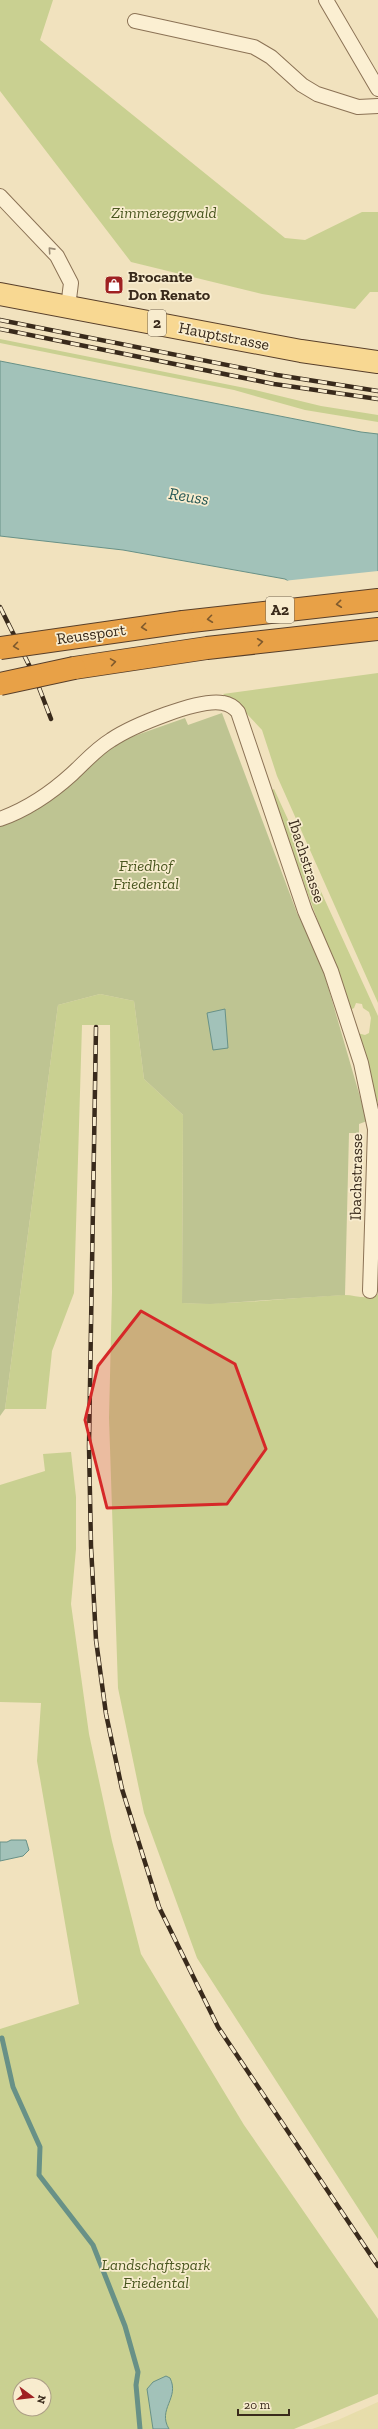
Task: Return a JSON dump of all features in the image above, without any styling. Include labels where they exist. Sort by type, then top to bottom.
[{"type":"highway","name":"Reussport","points":[[0,648],[183,622],[378,600]]},
{"type":"highway","name":"A2","points":[[0,684],[74,668],[207,648],[378,629]]},
{"type":"main road","name":"Hauptstrasse","points":[[0,294],[301,351],[378,362]]},
{"type":"street","points":[[326,0],[378,89]]},
{"type":"street","points":[[135,21],[254,47],[271,57],[302,85],[316,94],[358,107],[378,106]]},
{"type":"street","points":[[0,196],[57,256],[70,283],[68,307]]},
{"type":"street","name":"Ibachstrasse","points":[[0,819],[31,806],[43,798],[96,751],[119,735],[181,709],[209,702],[229,704],[238,712],[305,911],[332,971],[360,1063],[374,1129],[370,1291]]},
{"type":"highlighted area","points":[[141,1311],[235,1364],[266,1449],[227,1504],[107,1508],[85,1420],[98,1366]]},
{"type":"shaded area","points":[[378,2402],[378,2429],[312,2429],[338,2420]]},
{"type":"green space","name":"Zimmereggwald","points":[[0,0],[53,0],[40,40],[285,238],[305,240],[362,212],[378,212],[378,292],[370,292],[355,309],[262,294],[131,262],[0,91]]},
{"type":"green space","points":[[0,339],[255,390],[321,406],[378,415],[378,422],[305,410],[234,390],[0,343]]},
{"type":"green space","points":[[378,673],[378,1003],[277,776],[262,730],[247,714],[223,694]]},
{"type":"green space","name":"Friedhof Friedental","points":[[222,713],[297,913],[320,959],[367,1121],[359,1124],[359,1133],[349,1133],[345,1295],[210,1304],[182,1303],[183,1115],[144,1079],[134,1001],[100,994],[58,1005],[5,1409],[0,1416],[0,821],[117,742],[185,718],[188,725]]},
{"type":"green space","points":[[274,789],[378,1016],[378,1104],[357,1033],[365,1035],[369,1033],[371,1018],[369,1012],[363,1008],[362,1004],[356,1003],[354,1008],[350,1010],[275,803],[272,790]]},
{"type":"green space","points":[[100,994],[134,1001],[144,1079],[183,1115],[182,1303],[242,1302],[342,1295],[369,1297],[378,1294],[378,2239],[197,1958],[144,1813],[118,1688],[109,1418],[112,1292],[110,1025],[82,1025],[74,1293],[52,1351],[46,1409],[5,1409],[58,1005]]},
{"type":"green space","name":"Landschaftspark Friedental","points":[[71,1452],[76,1497],[76,1549],[71,1604],[89,1734],[112,1841],[141,1954],[244,2125],[378,2319],[378,2394],[294,2429],[0,2429],[0,2029],[79,2004],[37,1761],[41,1703],[0,1702],[0,1485],[45,1471],[43,1454]]},
{"type":"water","name":"Reuss","points":[[0,361],[361,432],[378,434],[378,618],[345,616],[285,579],[123,550],[0,536]]},
{"type":"water","points":[[225,1009],[228,1048],[213,1050],[207,1013]]},
{"type":"water","points":[[11,1840],[26,1840],[29,1850],[23,1856],[0,1861],[0,1842],[7,1842]]},
{"type":"water","points":[[166,2376],[170,2378],[172,2385],[171,2398],[166,2415],[166,2422],[169,2429],[153,2429],[147,2389],[153,2382]]},
{"type":"pier","points":[[378,571],[378,620],[344,618],[283,581]]},
{"type":"waterway","points":[[2,2038],[13,2087],[40,2147],[39,2175],[93,2245],[125,2326],[138,2372],[136,2385],[140,2429]]},
{"type":"railway","points":[[0,320],[277,375],[378,391]]},
{"type":"railway","points":[[0,329],[274,384],[378,399]]},
{"type":"railway","points":[[0,607],[35,677],[51,719]]},
{"type":"railway","points":[[96,1027],[89,1446],[91,1546],[96,1640],[106,1714],[122,1789],[159,1907],[218,2027],[378,2266]]},
{"type":"place","name":"Brocante Don Renato","points":[[114,285]]}]
